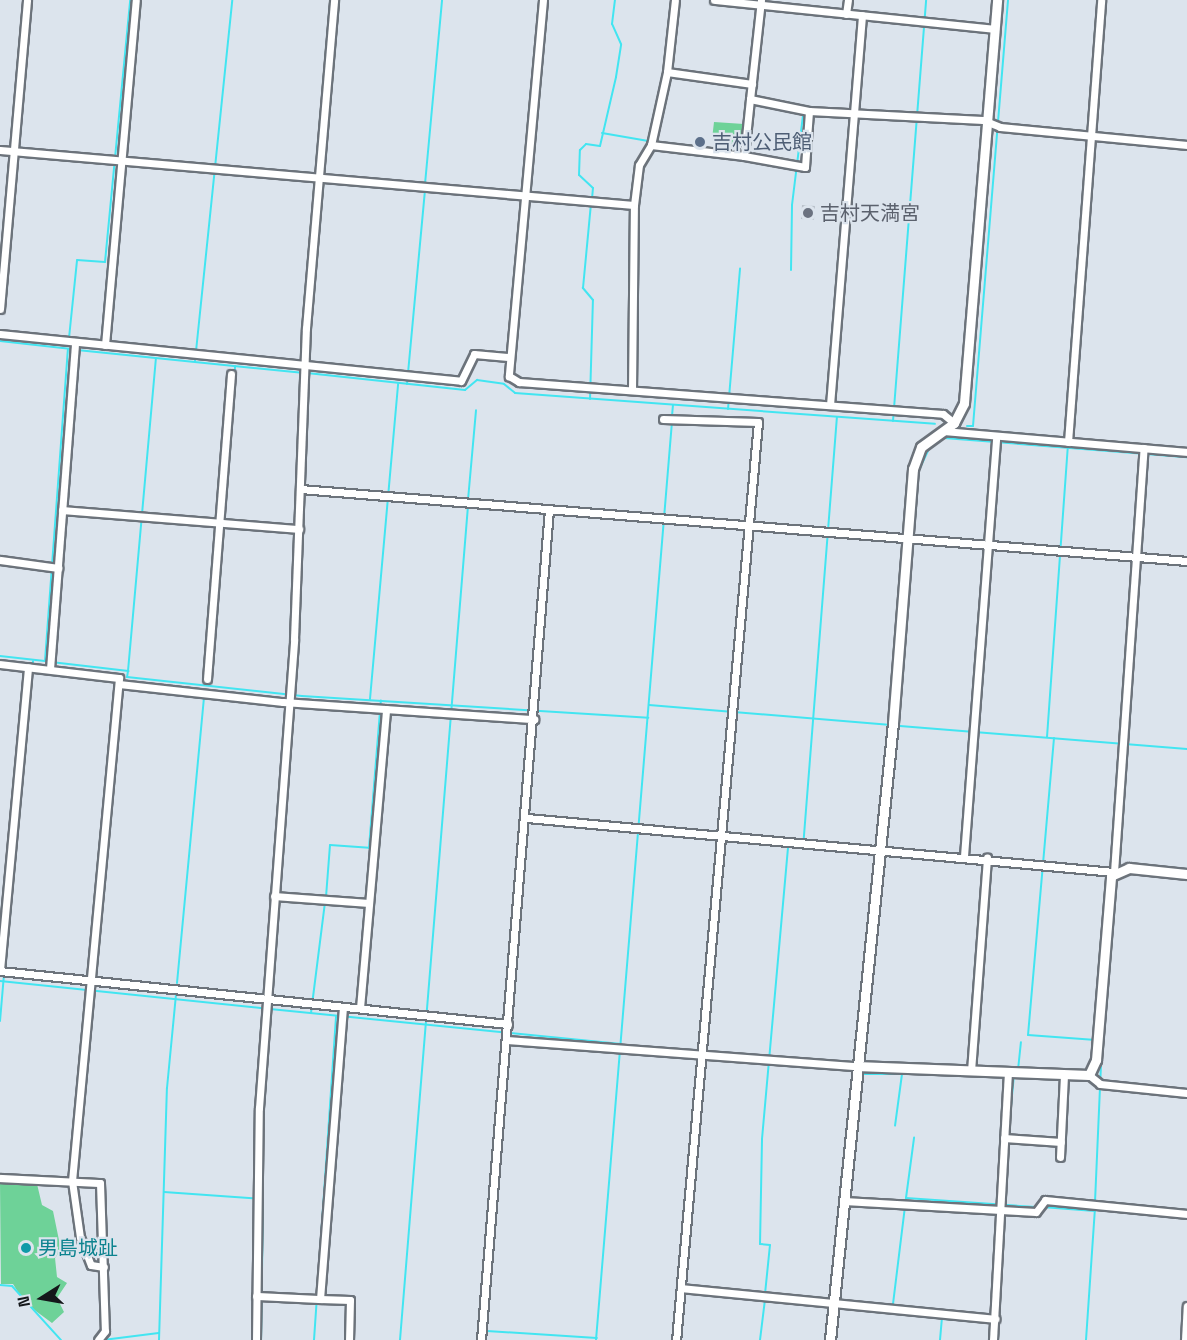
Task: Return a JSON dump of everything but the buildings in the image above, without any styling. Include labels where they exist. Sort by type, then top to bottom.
[{"type":"street","points":[[0,309],[27,0]]},
{"type":"street","points":[[105,345],[117,160],[136,0]]},
{"type":"street","points":[[256,1340],[260,1296],[257,1199],[266,998],[289,697],[299,529],[304,370],[334,0]]},
{"type":"street","points":[[543,0],[509,376],[519,382],[943,414],[949,427],[996,440],[1068,442],[1144,452],[1187,452]]},
{"type":"street","points":[[632,390],[634,205],[639,165],[651,146],[667,72],[675,0]]},
{"type":"street","points":[[714,0],[995,29]]},
{"type":"street","points":[[846,14],[848,0]]},
{"type":"street","points":[[830,1340],[856,1066],[883,849],[912,539],[916,457],[927,440],[949,427],[966,387],[994,125],[997,0]]},
{"type":"street","points":[[1068,442],[1101,0]]},
{"type":"street","points":[[744,156],[763,4]]},
{"type":"street","points":[[830,405],[862,15]]},
{"type":"street","points":[[667,72],[752,84]]},
{"type":"street","points":[[750,99],[809,111],[918,116],[1183,145]]},
{"type":"street","points":[[651,146],[744,156],[805,167],[809,111]]},
{"type":"street","points":[[0,150],[634,205]]},
{"type":"street","points":[[0,334],[73,345],[105,345],[195,353],[304,370],[461,381],[474,354],[510,357]]},
{"type":"street","points":[[50,664],[54,567],[62,510],[73,345]]},
{"type":"street","points":[[207,679],[222,523],[231,374]]},
{"type":"street","points":[[668,420],[758,422],[725,835],[676,1340]]},
{"type":"street","points":[[964,856],[996,440]]},
{"type":"street","points":[[1089,1075],[1097,1040],[1114,872],[1121,744],[1144,452]]},
{"type":"street","points":[[300,489],[1187,561]]},
{"type":"street","points":[[481,1340],[527,818],[549,509]]},
{"type":"street","points":[[62,510],[299,529]]},
{"type":"street","points":[[0,560],[54,567]]},
{"type":"street","points":[[0,664],[31,667],[50,664],[119,678],[72,1182],[88,1256],[96,1268],[104,1267]]},
{"type":"street","points":[[31,667],[3,971],[312,1003],[342,1013],[360,1008],[508,1023]]},
{"type":"street","points":[[119,684],[205,694],[289,697],[382,709],[534,714]]},
{"type":"street","points":[[360,1008],[382,709]]},
{"type":"street","points":[[527,818],[1043,863],[1114,872],[1130,868],[1187,874]]},
{"type":"street","points":[[971,1071],[987,858]]},
{"type":"street","points":[[274,896],[369,903]]},
{"type":"street","points":[[317,1299],[342,1013]]},
{"type":"street","points":[[507,1037],[616,1051],[771,1063],[1089,1075],[1102,1084],[1187,1093]]},
{"type":"street","points":[[993,1340],[1002,1206],[1001,1175],[1013,1073]]},
{"type":"street","points":[[1060,1157],[1064,1075]]},
{"type":"street","points":[[1007,1138],[1061,1142]]},
{"type":"street","points":[[0,1178],[100,1183],[105,1332],[98,1340]]},
{"type":"street","points":[[844,1201],[908,1206],[1038,1207],[1045,1200],[1187,1214]]},
{"type":"street","points":[[681,1288],[832,1305],[993,1318]]},
{"type":"street","points":[[260,1296],[350,1300],[349,1340]]},
{"type":"street","points":[[1185,1340],[1187,1306]]},
{"type":"green space","points":[[714,122],[744,124],[741,154],[734,151],[734,144],[712,139]]},
{"type":"green space","points":[[0,1183],[37,1184],[42,1205],[53,1211],[61,1250],[55,1258],[57,1277],[67,1283],[57,1298],[64,1312],[52,1323],[25,1303],[13,1284],[1,1284]]},
{"type":"waterway","points":[[69,338],[77,260],[105,262],[130,0]]},
{"type":"waterway","points":[[195,361],[232,0]]},
{"type":"waterway","points":[[425,184],[442,0]]},
{"type":"waterway","points":[[592,199],[593,188],[579,175],[580,150],[586,144],[600,146],[621,44],[612,24],[615,0]]},
{"type":"waterway","points":[[755,93],[766,0]]},
{"type":"waterway","points":[[893,421],[926,0]]},
{"type":"waterway","points":[[967,426],[973,426],[1008,0]]},
{"type":"waterway","points":[[791,270],[792,205],[803,115]]},
{"type":"waterway","points":[[602,133],[648,141]]},
{"type":"waterway","points":[[655,150],[671,151]]},
{"type":"waterway","points":[[733,158],[798,170]]},
{"type":"waterway","points":[[407,384],[425,190]]},
{"type":"waterway","points":[[590,399],[593,300],[583,288],[591,204]]},
{"type":"waterway","points":[[728,409],[740,269]]},
{"type":"waterway","points":[[0,341],[72,349]]},
{"type":"waterway","points":[[45,661],[68,350]]},
{"type":"waterway","points":[[77,350],[302,373]]},
{"type":"waterway","points":[[128,671],[156,358]]},
{"type":"waterway","points":[[211,679],[235,366]]},
{"type":"waterway","points":[[307,373],[465,390],[477,380],[504,384],[515,393],[935,424]]},
{"type":"waterway","points":[[370,699],[398,383]]},
{"type":"waterway","points":[[672,416],[673,405]]},
{"type":"waterway","points":[[468,500],[476,410]]},
{"type":"waterway","points":[[765,1294],[770,1245],[760,1244],[762,1139],[788,846],[803,848],[837,417]]},
{"type":"waterway","points":[[596,1340],[672,422]]},
{"type":"waterway","points":[[936,442],[944,438],[1187,457]]},
{"type":"waterway","points":[[885,848],[919,470],[931,444]]},
{"type":"waterway","points":[[1047,737],[1068,447]]},
{"type":"waterway","points":[[400,1340],[468,505]]},
{"type":"waterway","points":[[0,656],[45,661]]},
{"type":"waterway","points":[[5,969],[33,661]]},
{"type":"waterway","points":[[51,662],[128,671],[127,677],[302,696],[648,718]]},
{"type":"waterway","points":[[177,983],[204,696]]},
{"type":"waterway","points":[[326,897],[330,845],[369,848],[381,700]]},
{"type":"waterway","points":[[649,705],[891,725]]},
{"type":"waterway","points":[[900,726],[1187,749]]},
{"type":"waterway","points":[[1054,738],[1028,1035],[1096,1040]]},
{"type":"waterway","points":[[876,932],[885,854]]},
{"type":"waterway","points":[[311,1013],[325,902]]},
{"type":"waterway","points":[[0,1021],[4,974]]},
{"type":"waterway","points":[[0,981],[261,1008]]},
{"type":"waterway","points":[[159,1340],[167,1088],[176,994]]},
{"type":"waterway","points":[[270,1009],[621,1044]]},
{"type":"waterway","points":[[314,1340],[336,1017]]},
{"type":"waterway","points":[[1095,1202],[1102,1041]]},
{"type":"waterway","points":[[1018,1070],[1021,1042]]},
{"type":"waterway","points":[[863,1074],[902,1074],[895,1126]]},
{"type":"waterway","points":[[1008,1137],[1014,1075]]},
{"type":"waterway","points":[[906,1198],[914,1138]]},
{"type":"waterway","points":[[998,1192],[999,1175]]},
{"type":"waterway","points":[[0,1182],[24,1182]]},
{"type":"waterway","points":[[164,1192],[263,1199],[261,1340]]},
{"type":"waterway","points":[[893,1304],[906,1198],[1036,1207]]},
{"type":"waterway","points":[[1042,1207],[1095,1211]]},
{"type":"waterway","points":[[1086,1340],[1095,1208]]},
{"type":"waterway","points":[[0,1285],[12,1286],[61,1340]]},
{"type":"waterway","points":[[760,1340],[765,1299]]},
{"type":"waterway","points":[[940,1340],[942,1319],[990,1322]]},
{"type":"waterway","points":[[487,1331],[597,1338]]},
{"type":"waterway","points":[[103,1340],[159,1333]]},
{"type":"place","name":"吉村公民館","points":[[700,142]]},
{"type":"place","name":"吉村天満宮","points":[[808,213]]},
{"type":"place","name":"男島城趾","points":[[26,1248]]}]
